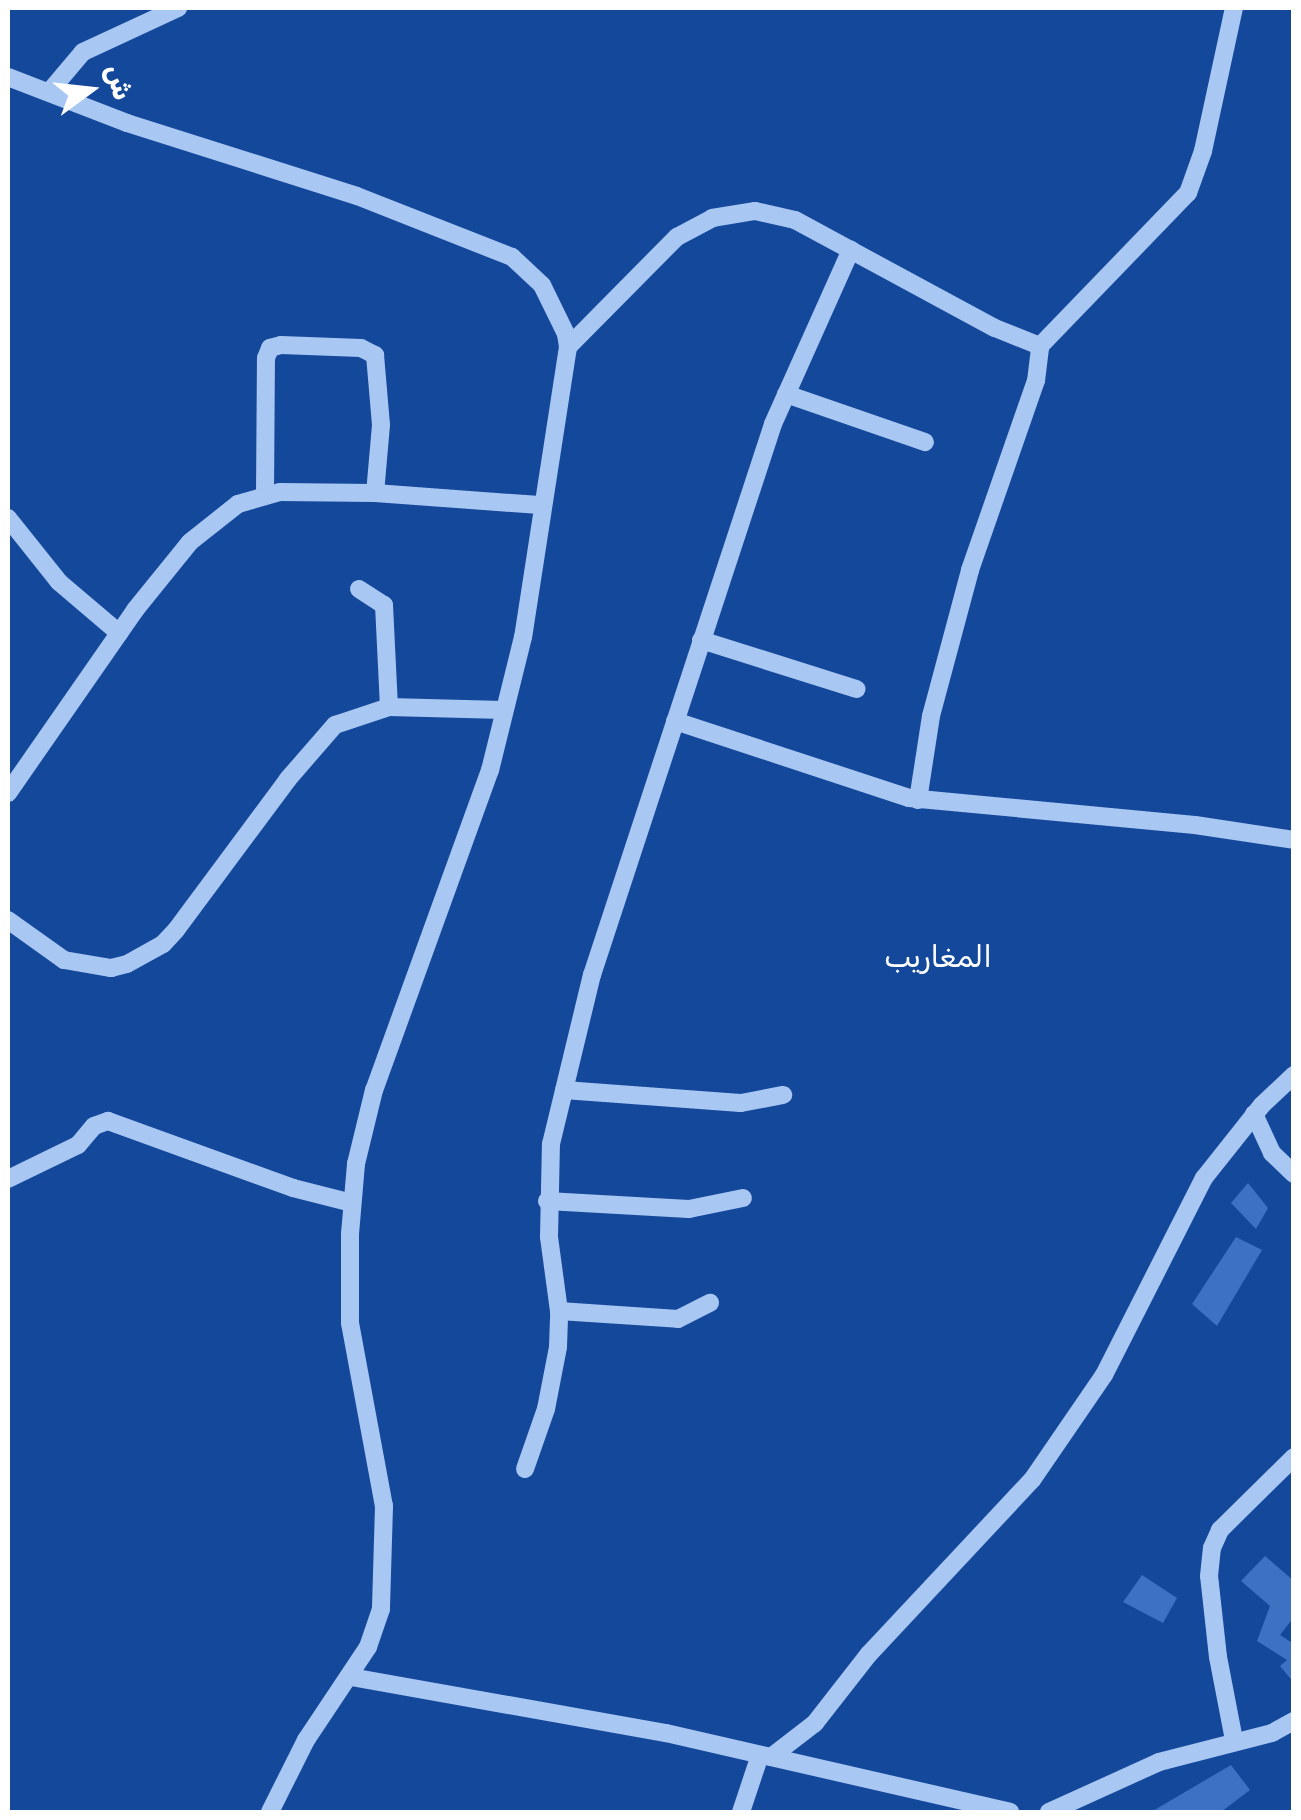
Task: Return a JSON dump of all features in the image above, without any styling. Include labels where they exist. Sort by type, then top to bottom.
[{"type":"street","points":[[50,91],[84,52],[145,14],[178,8]]},
{"type":"street","points":[[918,800],[936,698],[970,570],[1031,399],[1041,362],[1040,346],[1188,193],[1203,151],[1234,8]]},
{"type":"street","points":[[8,76],[127,124],[357,196],[512,257],[531,270],[550,295],[568,347],[522,637],[504,710],[484,788],[370,1105],[352,1203],[350,1323],[384,1506],[381,1609],[368,1647],[306,1740],[270,1812]]},
{"type":"street","points":[[568,347],[658,253],[712,218],[755,210],[778,214],[996,328],[1040,346]]},
{"type":"street","points":[[525,1469],[552,1384],[559,1311],[548,1200],[551,1144],[592,975],[786,394],[852,250]]},
{"type":"street","points":[[266,494],[266,358],[270,348],[280,345],[361,348],[375,355],[382,425],[375,494]]},
{"type":"street","points":[[786,394],[925,442]]},
{"type":"street","points":[[8,793],[118,634],[190,542],[226,510],[266,494],[375,494],[540,505]]},
{"type":"street","points":[[8,518],[59,582],[118,634]]},
{"type":"street","points":[[359,589],[384,605],[388,707]]},
{"type":"street","points":[[702,640],[856,688]]},
{"type":"street","points":[[8,920],[64,960],[82,966],[111,968],[146,955],[176,930],[320,739],[350,717],[388,707],[504,710]]},
{"type":"street","points":[[675,721],[882,792],[918,800],[1195,825],[1294,840]]},
{"type":"street","points":[[741,1812],[766,1756],[814,1723],[869,1654],[1032,1480],[1104,1376],[1204,1178],[1254,1114],[1294,1074]]},
{"type":"street","points":[[564,1090],[740,1103],[783,1094]]},
{"type":"street","points":[[1254,1114],[1272,1153],[1294,1174]]},
{"type":"street","points":[[8,1179],[78,1145],[94,1126],[108,1120],[294,1188],[352,1203]]},
{"type":"street","points":[[548,1200],[689,1209],[743,1198]]},
{"type":"street","points":[[559,1311],[678,1319],[710,1304]]},
{"type":"street","points":[[1234,1740],[1218,1657],[1209,1576],[1212,1548],[1220,1530],[1294,1456]]},
{"type":"street","points":[[351,1677],[666,1733],[1010,1812]]},
{"type":"street","points":[[1049,1812],[1159,1762],[1272,1733],[1294,1721]]},
{"type":"building","points":[[1248,1183],[1268,1208],[1256,1229],[1231,1203]]},
{"type":"building","points":[[1236,1237],[1262,1250],[1217,1326],[1192,1304]]},
{"type":"building","points":[[1265,1556],[1294,1581],[1294,1617],[1280,1635],[1294,1644],[1294,1683],[1280,1666],[1287,1660],[1257,1641],[1270,1606],[1241,1581]]},
{"type":"building","points":[[1142,1575],[1177,1598],[1163,1623],[1123,1602]]},
{"type":"building","points":[[1231,1765],[1250,1790],[1221,1812],[1151,1812]]},
{"type":"district","name":"المغاريب","points":[[938,957]]}]
